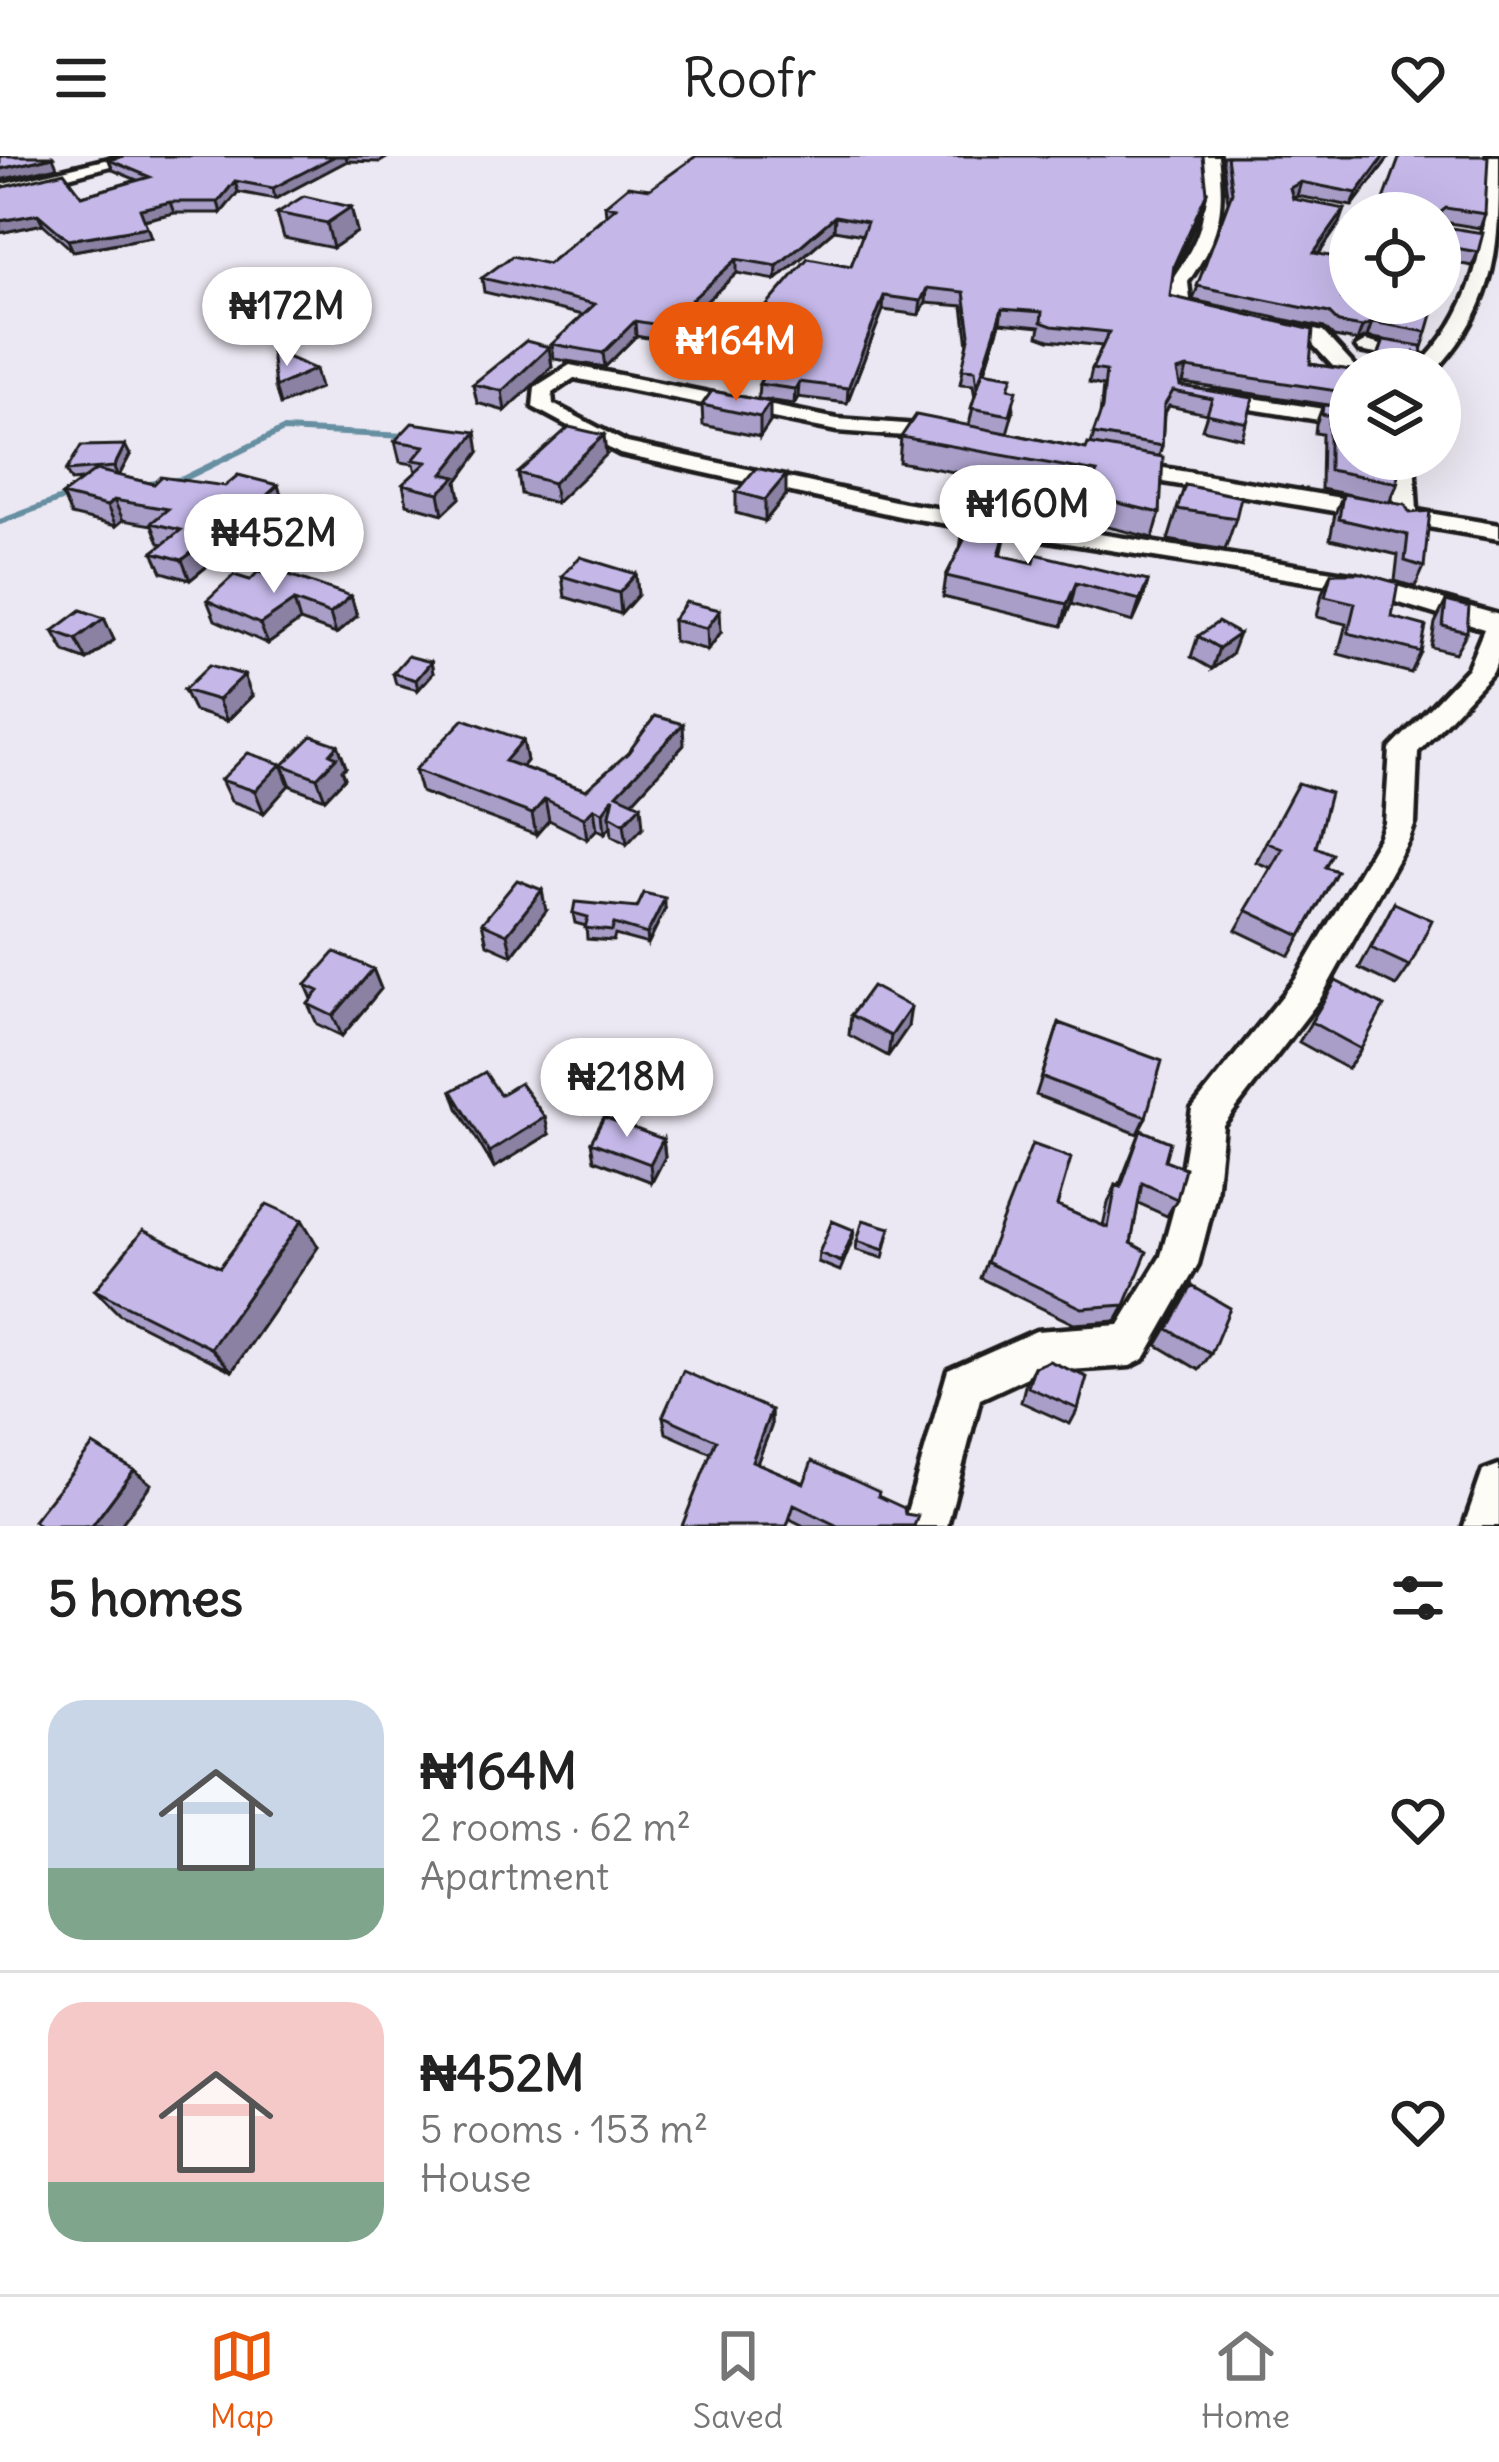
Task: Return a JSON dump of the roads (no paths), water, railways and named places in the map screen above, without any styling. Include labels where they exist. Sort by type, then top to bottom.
[{"type":"street","points":[[0,190],[140,156]]},
{"type":"street","points":[[1210,156],[1216,207],[1193,262],[1178,282],[1179,308],[1228,319]]},
{"type":"street","points":[[1446,348],[1470,321],[1489,275],[1485,238],[1496,156]]},
{"type":"street","points":[[1261,324],[1316,336],[1329,350]]},
{"type":"street","points":[[925,1526],[963,1385],[1036,1352],[1130,1345],[1178,1264],[1197,1194],[1205,1120],[1308,988],[1394,839],[1400,823],[1404,749],[1490,675],[1499,624],[1358,583],[904,510],[620,448],[543,407],[542,392],[570,371],[837,425],[921,429],[964,437]]},
{"type":"street","points":[[1184,393],[1329,415]]},
{"type":"street","points":[[1094,463],[1499,532]]},
{"type":"street","points":[[1404,480],[1406,516]]},
{"type":"street","points":[[1486,1526],[1499,1487]]},
{"type":"waterway","points":[[143,485],[183,479],[283,430],[406,436]]},
{"type":"waterway","points":[[0,522],[69,496]]}]
